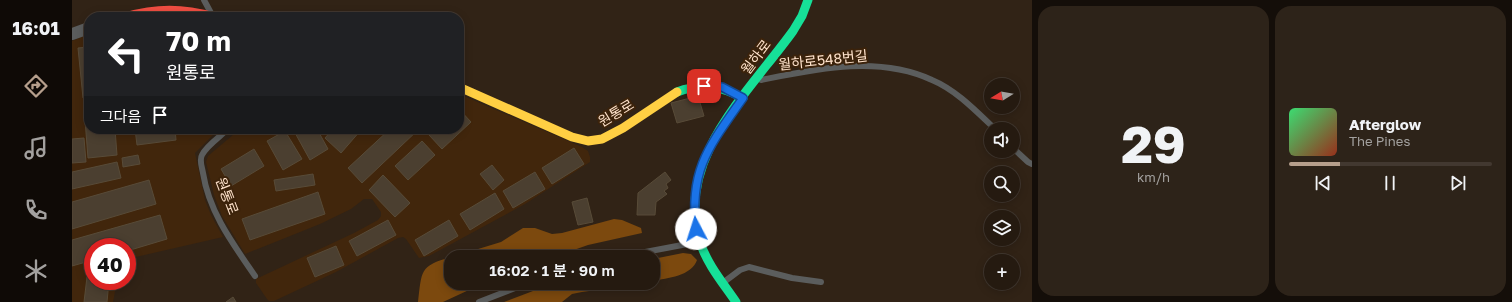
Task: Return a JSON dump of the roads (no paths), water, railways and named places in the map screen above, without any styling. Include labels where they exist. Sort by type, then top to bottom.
[{"type":"street","name":"월하로","points":[[736,302],[709,262],[696,229],[694,208],[698,171],[709,147],[790,34],[806,7],[808,0]]},
{"type":"street","points":[[142,12],[169,8],[194,12]]},
{"type":"street","points":[[72,34],[84,30]]},
{"type":"street","name":"원통로","points":[[464,89],[572,137],[587,141],[594,141],[607,136],[673,94],[683,90],[714,85],[727,89],[743,98]]},
{"type":"lane","points":[[204,0],[210,12]]},
{"type":"lane","name":"월하로548번길","points":[[755,81],[800,72],[852,66],[900,69],[934,80],[975,110],[988,122]]},
{"type":"lane","name":"원통로","points":[[223,134],[202,154],[201,160],[203,176],[210,202],[218,220],[255,276]]},
{"type":"lane","points":[[1020,155],[1032,164]]},
{"type":"lane","points":[[657,250],[700,242]]},
{"type":"lane","points":[[722,283],[740,270],[748,267],[792,278],[821,282]]},
{"type":"lane","points":[[479,302],[510,290]]}]
